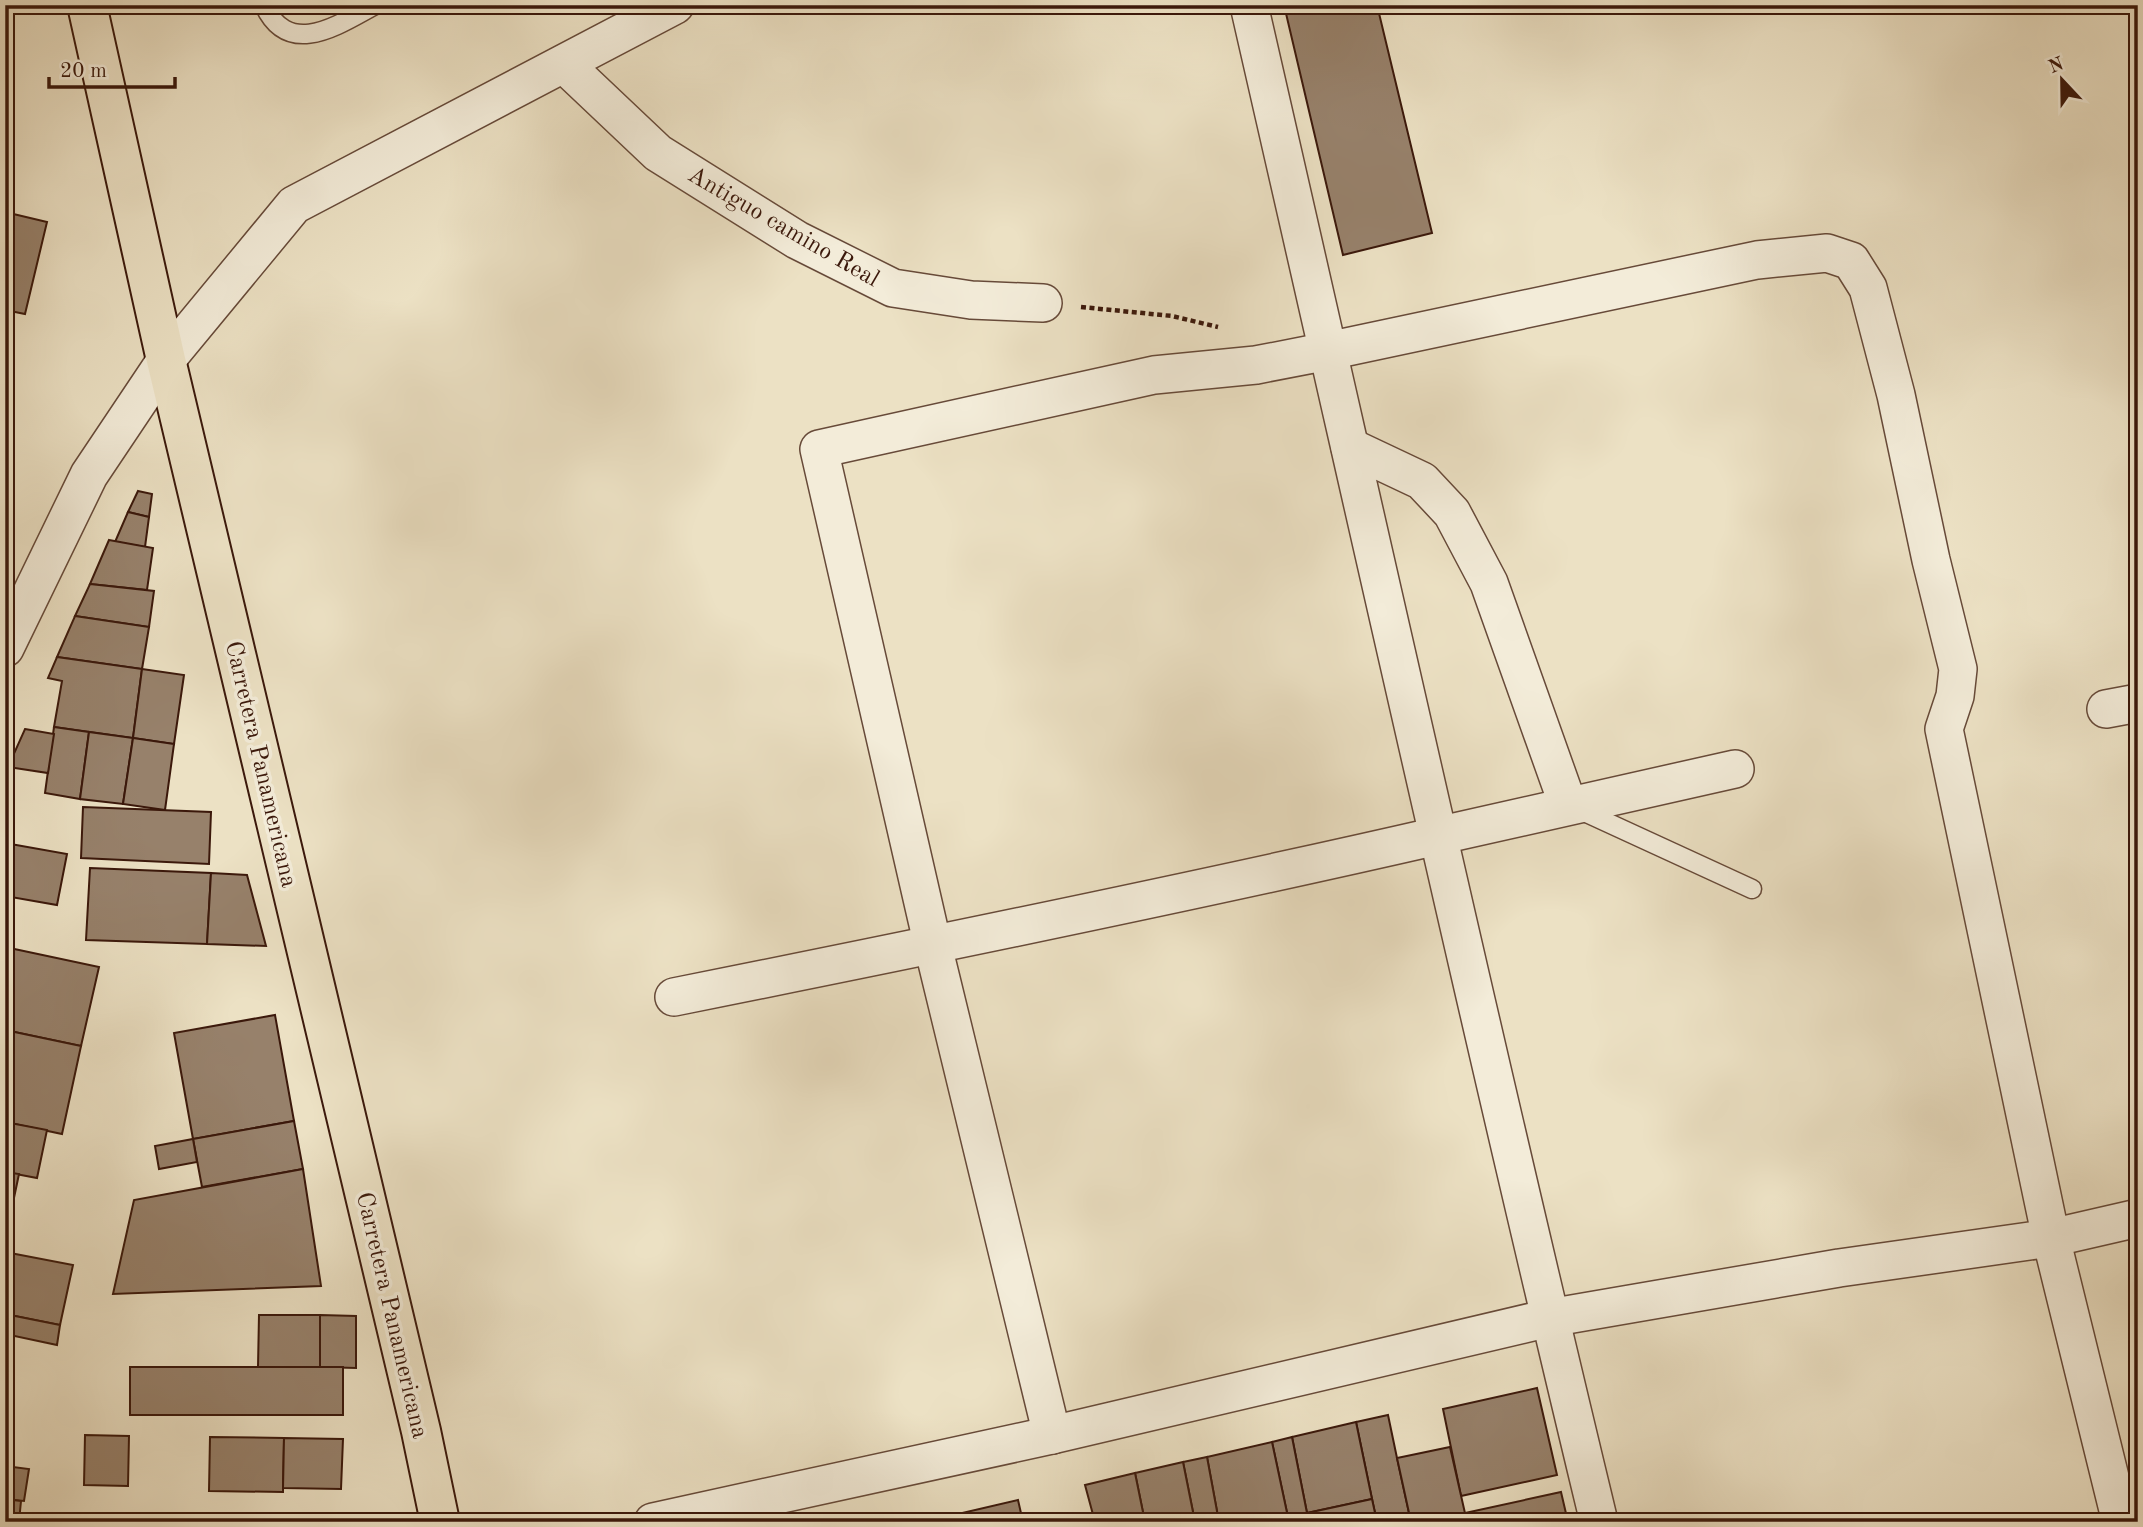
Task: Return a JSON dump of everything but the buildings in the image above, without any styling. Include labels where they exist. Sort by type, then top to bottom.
[{"type":"main road","name":"Carretera Panamericana","points":[[87,5],[166,360],[421,1431],[440,1522]]},
{"type":"street","points":[[5,648],[89,475],[166,360],[294,205],[675,5]]},
{"type":"street","points":[[1249,5],[1437,836],[1599,1522]]},
{"type":"street","name":"Antiguo camino Real","points":[[564,64],[658,153],[797,240],[893,288],[971,300],[1043,303]]},
{"type":"street","points":[[1052,1435],[933,946],[818,449],[1154,375],[1256,365],[1758,260],[1828,253],[1851,261],[1868,288],[1896,395],[1931,560],[1958,669],[1955,696],[1944,729],[2050,1238],[2121,1522]]},
{"type":"street","points":[[1350,447],[1422,481],[1452,513],[1489,583],[1568,805]]},
{"type":"street","points":[[674,997],[933,946],[1735,769]]},
{"type":"street","points":[[653,1522],[1052,1435],[1549,1318],[1839,1268],[2050,1238],[2138,1218]]},
{"type":"lane","points":[[264,5],[271,20],[284,30],[313,35],[375,5]]},
{"type":"lane","points":[[1568,805],[1752,888]]},
{"type":"path","points":[[1043,303],[1172,316],[1224,328]]}]
